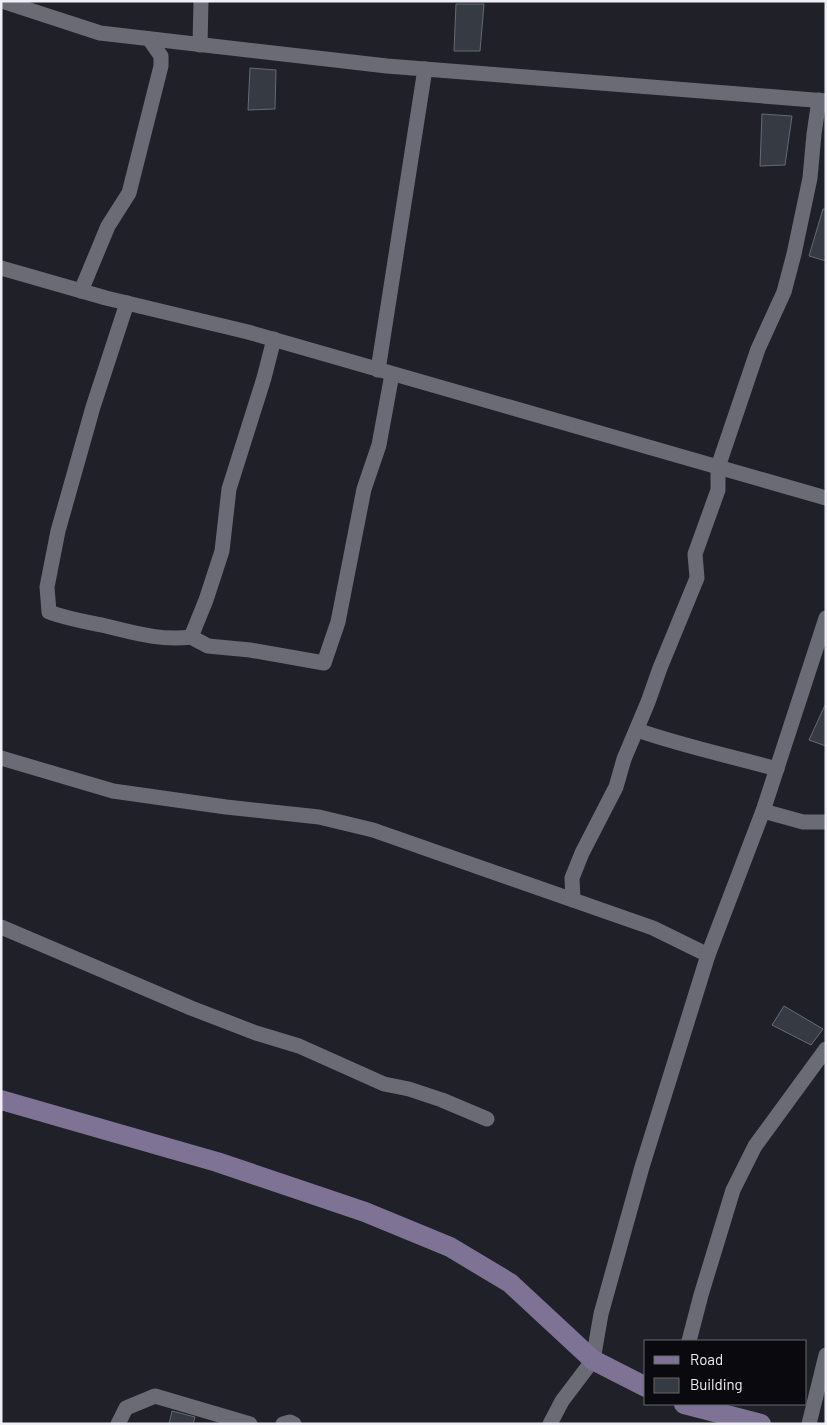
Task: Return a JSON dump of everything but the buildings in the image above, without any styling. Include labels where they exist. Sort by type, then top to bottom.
[{"type":"street","points":[[2,1],[100,33],[149,39],[387,66],[823,100],[814,134],[810,178],[792,263],[784,292],[758,349],[718,467],[718,490],[696,554],[697,578],[624,759],[616,787],[582,853],[572,878],[573,900]]},
{"type":"street","points":[[200,45],[201,1]]},
{"type":"street","points":[[81,291],[108,226],[129,193],[161,66],[161,56],[149,39]]},
{"type":"street","points":[[127,303],[93,407],[58,531],[47,587],[49,612],[148,637],[177,639],[191,637],[208,646],[250,650],[324,663],[338,622],[364,489],[379,445],[385,372],[425,69]]},
{"type":"street","points":[[1,268],[127,303],[274,339],[826,498]]},
{"type":"street","points":[[191,637],[206,600],[222,551],[229,489],[264,378],[274,339]]},
{"type":"street","points":[[550,1424],[562,1400],[592,1360],[601,1314],[642,1166],[708,956],[764,811],[826,618]]},
{"type":"street","points":[[637,730],[685,746],[711,750],[777,769]]},
{"type":"street","points":[[1,758],[113,791],[226,807],[319,817],[373,830],[653,928],[708,956]]},
{"type":"street","points":[[764,811],[803,822],[826,822]]},
{"type":"street","points":[[1,928],[191,1008],[256,1033],[299,1046],[384,1084],[417,1092],[487,1119]]},
{"type":"street","points":[[689,1340],[701,1295],[734,1190],[755,1146],[826,1049]]},
{"type":"street","points":[[1,1100],[216,1162],[365,1212],[450,1247],[510,1283],[592,1360],[644,1386]]},
{"type":"street","points":[[809,1424],[826,1355]]},
{"type":"street","points":[[118,1424],[126,1408],[155,1396],[250,1424]]},
{"type":"street","points":[[688,1405],[761,1424]]},
{"type":"street","points":[[283,1424],[290,1422],[294,1424]]}]
